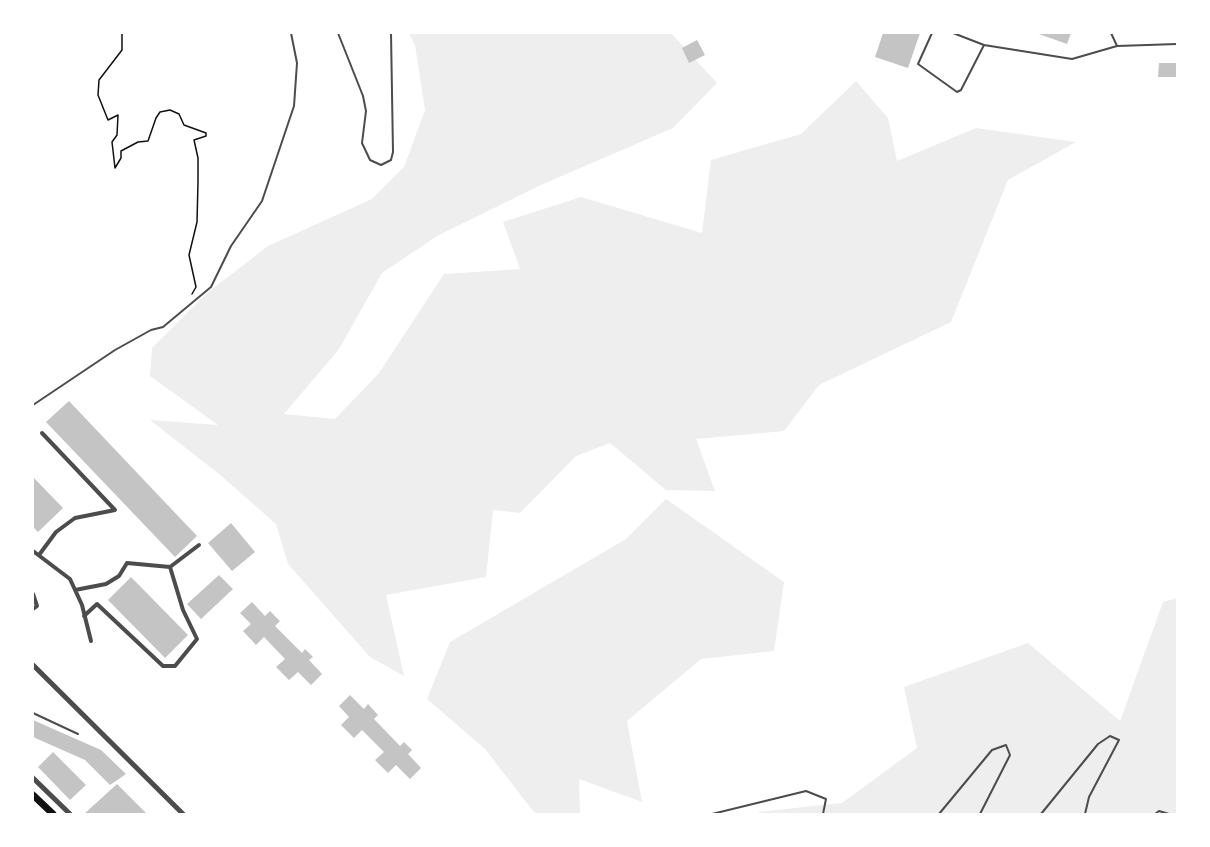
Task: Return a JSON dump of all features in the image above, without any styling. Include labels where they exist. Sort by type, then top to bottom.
[{"type":"main road","points":[[33,795],[53,814]]},
{"type":"street","points":[[39,555],[56,532],[75,519],[115,510],[42,433]]},
{"type":"street","points":[[75,590],[106,584],[119,576],[127,563],[170,567],[199,545]]},
{"type":"street","points":[[33,551],[70,579],[91,641]]},
{"type":"street","points":[[84,616],[97,604],[163,666],[175,666],[197,639],[183,610],[170,567]]},
{"type":"street","points":[[33,594],[36,606],[33,609]]},
{"type":"street","points":[[33,665],[183,814]]},
{"type":"street","points":[[33,778],[70,814]]},
{"type":"lane","points":[[33,405],[115,350],[151,330],[163,327],[211,287],[231,246],[262,201],[294,106],[297,63],[291,33]]},
{"type":"lane","points":[[338,33],[363,96],[366,111],[362,143],[370,160],[381,165],[391,160],[393,152],[391,33]]},
{"type":"lane","points":[[494,33],[512,33]]},
{"type":"lane","points":[[932,33],[918,64],[957,92],[961,90],[984,45]]},
{"type":"lane","points":[[953,33],[984,45],[1072,59],[1117,46],[1177,44]]},
{"type":"lane","points":[[1111,33],[1117,46]]},
{"type":"lane","points":[[33,713],[78,735]]},
{"type":"lane","points":[[1041,814],[1098,744],[1110,736],[1119,740],[1089,797],[1085,814]]},
{"type":"lane","points":[[939,814],[992,750],[1006,745],[1010,754],[980,814]]},
{"type":"lane","points":[[712,814],[806,791],[826,799],[824,814]]},
{"type":"lane","points":[[1155,814],[1159,811],[1169,814]]},
{"type":"path","points":[[122,33],[122,50],[99,80],[98,87],[98,94],[108,120],[118,115],[117,135],[112,142],[115,168],[122,158],[121,151],[138,142],[148,141],[160,112],[170,110],[179,114],[184,125],[206,133],[206,136],[194,140],[198,158],[197,222],[189,255],[195,287],[189,299]]},
{"type":"shaded area","points":[[409,33],[671,33],[717,83],[673,128],[541,185],[437,236],[382,273],[339,349],[284,414],[335,419],[379,373],[444,274],[520,269],[503,222],[581,197],[702,233],[711,160],[801,134],[856,81],[888,118],[897,161],[976,128],[1076,142],[1008,180],[951,322],[819,385],[784,431],[696,439],[715,491],[666,490],[610,443],[576,456],[520,513],[493,510],[486,577],[386,595],[404,676],[370,657],[288,564],[276,524],[219,474],[150,420],[218,425],[150,376],[152,348],[207,293],[268,246],[372,199],[404,167],[425,110],[415,45]]},
{"type":"shaded area","points":[[666,499],[784,582],[774,651],[701,659],[627,721],[642,802],[579,779],[580,814],[538,814],[533,811],[485,749],[427,699],[450,642],[626,539]]},
{"type":"shaded area","points":[[1177,598],[1177,814],[760,814],[758,812],[842,803],[917,748],[904,687],[1028,643],[1120,721],[1163,602]]},
{"type":"building","points":[[883,33],[920,33],[908,68],[875,57]]},
{"type":"building","points":[[1036,33],[1071,33],[1067,44]]},
{"type":"building","points":[[697,40],[705,55],[689,63],[682,48]]},
{"type":"building","points":[[1159,63],[1177,63],[1177,77],[1158,77]]},
{"type":"building","points":[[69,401],[197,536],[175,557],[46,422]]},
{"type":"building","points":[[33,477],[63,508],[38,532],[33,527]]},
{"type":"building","points":[[231,523],[255,552],[232,571],[208,543]]},
{"type":"building","points":[[219,575],[233,589],[201,619],[187,604]]},
{"type":"building","points":[[131,577],[188,635],[165,658],[108,600]]},
{"type":"building","points":[[252,602],[265,616],[270,611],[280,621],[275,626],[302,653],[305,649],[313,657],[309,660],[322,674],[311,685],[298,672],[289,680],[276,667],[285,659],[264,637],[256,645],[243,631],[251,624],[240,613]]},
{"type":"building","points":[[350,695],[364,709],[368,704],[378,715],[374,719],[400,746],[404,742],[412,750],[408,754],[421,768],[410,779],[396,765],[388,773],[375,760],[384,752],[362,730],[354,738],[341,725],[349,717],[339,706]]},
{"type":"building","points":[[33,720],[101,750],[126,774],[110,785],[85,760],[33,737]]},
{"type":"building","points":[[53,752],[86,785],[70,800],[38,767]]},
{"type":"building","points":[[117,784],[147,814],[84,814]]}]
